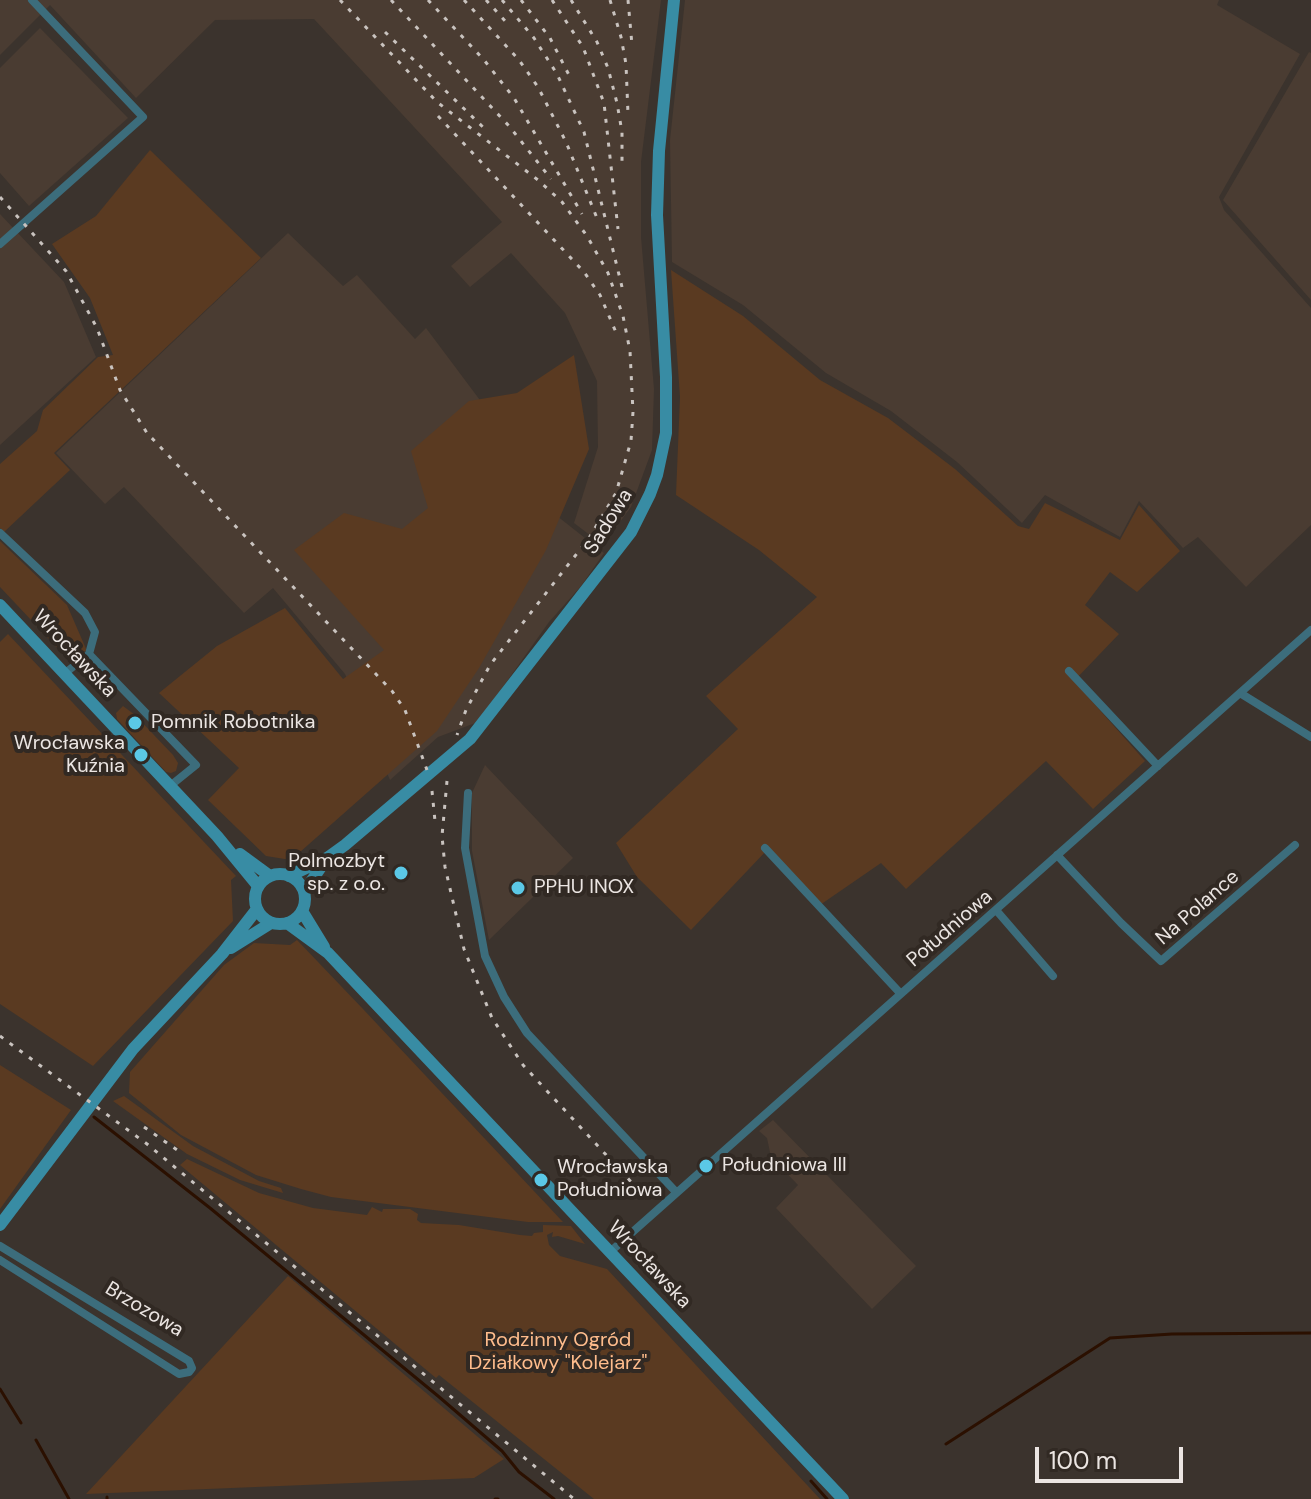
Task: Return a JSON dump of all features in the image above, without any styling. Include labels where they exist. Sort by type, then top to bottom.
[{"type":"street","points":[[0,244],[143,117],[32,0]]},
{"type":"street","name":"Sadowa","points":[[289,876],[327,858],[470,739],[631,532],[650,494],[666,433],[658,183],[662,107],[674,0]]},
{"type":"street","points":[[0,533],[85,613],[95,632],[89,654],[64,674]]},
{"type":"street","name":"Wrocławska","points":[[0,605],[217,836],[258,886]]},
{"type":"street","name":"Południowa","points":[[612,1250],[1311,630]]},
{"type":"street","points":[[89,654],[196,765],[170,786]]},
{"type":"street","points":[[1069,671],[1158,766]]},
{"type":"street","points":[[1240,693],[1311,737]]},
{"type":"street","points":[[468,793],[465,848],[485,956],[504,997],[527,1033],[676,1192]]},
{"type":"street","name":"Wrocławska","points":[[217,836],[270,876]]},
{"type":"street","name":"Na Polance","points":[[1057,855],[1161,961],[1295,845]]},
{"type":"street","points":[[765,848],[900,993]]},
{"type":"street","name":"Sadowa","points":[[304,892],[327,858]]},
{"type":"street","points":[[222,954],[271,923],[287,923],[302,911],[304,892],[289,876],[270,876],[258,886],[255,894],[257,909],[271,923]]},
{"type":"street","points":[[0,1225],[125,1058],[222,954],[257,909]]},
{"type":"street","points":[[996,910],[1053,976]]},
{"type":"street","name":"Wrocławska","points":[[302,911],[328,953]]},
{"type":"street","name":"Wrocławska","points":[[287,923],[328,953],[591,1232],[612,1250],[624,1267],[843,1499]]},
{"type":"street","name":"Brzozowa","points":[[0,1246],[189,1361],[192,1368],[179,1374],[0,1260]]},
{"type":"shaded area","points":[[0,0],[661,0],[641,162],[641,237],[654,389],[652,450],[631,507],[603,545],[574,523],[598,447],[597,381],[565,313],[511,253],[470,287],[451,266],[502,222],[314,19],[215,20],[136,98],[50,5],[0,55]]},
{"type":"shaded area","points":[[685,0],[1219,0],[1217,5],[1300,54],[1219,197],[1224,210],[1311,308],[1311,525],[1246,587],[1198,537],[1183,548],[1139,501],[1120,537],[1045,495],[1022,523],[957,462],[891,411],[826,373],[743,305],[672,262],[670,140]]},
{"type":"shaded area","points":[[40,28],[128,118],[29,206],[0,173],[0,68]]},
{"type":"shaded area","points":[[1311,53],[1311,300],[1223,200]]},
{"type":"shaded area","points":[[0,214],[64,282],[96,357],[0,445]]},
{"type":"shaded area","points":[[288,233],[343,286],[357,275],[415,339],[426,328],[554,499],[552,512],[604,553],[581,586],[549,622],[478,722],[438,737],[390,780],[345,674],[273,588],[244,613],[124,487],[105,504],[56,453]]},
{"type":"shaded area","points":[[485,765],[573,858],[489,940],[472,851],[472,793]]},
{"type":"shaded area","points":[[773,1120],[916,1266],[872,1309],[776,1208],[798,1185],[771,1157],[767,1138],[759,1131]]},
{"type":"green space","points":[[150,150],[261,258],[54,453],[70,470],[4,532],[0,528],[0,464],[37,431],[43,410],[98,357],[113,355],[90,298],[52,244],[96,216]]},
{"type":"green space","points":[[671,270],[743,316],[820,380],[888,418],[955,469],[1018,526],[1029,529],[1045,503],[1120,540],[1139,505],[1180,551],[1137,592],[1110,572],[1085,605],[1119,634],[1074,681],[1145,761],[1093,809],[1046,761],[906,889],[881,863],[820,905],[767,850],[691,930],[637,877],[616,843],[738,729],[706,696],[817,597],[759,550],[676,495],[680,397]]},
{"type":"green space","points":[[574,355],[589,449],[546,550],[479,668],[437,731],[291,860],[266,856],[208,800],[239,768],[159,693],[217,646],[285,608],[343,679],[384,650],[294,550],[344,513],[402,529],[428,508],[411,451],[469,401],[517,393]]},
{"type":"green space","points":[[0,541],[67,605],[87,651],[64,655],[0,587]]},
{"type":"green space","points":[[8,634],[236,876],[231,880],[233,921],[93,1066],[0,1004],[0,642]]},
{"type":"green space","points":[[123,706],[173,755],[178,763],[176,771],[166,772],[117,719],[116,713]]},
{"type":"green space","points":[[297,940],[563,1222],[528,1222],[331,1197],[301,1189],[256,1175],[181,1135],[129,1093],[130,1072],[224,965],[254,943],[290,945]]},
{"type":"green space","points":[[0,1065],[71,1110],[0,1209]]},
{"type":"green space","points":[[124,1096],[193,1146],[259,1181],[281,1188],[283,1193],[240,1180],[187,1154],[113,1101]]},
{"type":"green space","name":"Rodzinny Ogród Działkowy \"Kolejarz\"","points":[[187,1159],[259,1193],[313,1208],[367,1215],[372,1207],[382,1212],[383,1209],[410,1209],[418,1214],[417,1220],[421,1223],[459,1225],[532,1236],[543,1232],[543,1225],[571,1226],[585,1244],[552,1237],[553,1232],[547,1235],[549,1245],[560,1256],[607,1269],[820,1499],[594,1499],[439,1375],[436,1378],[180,1165]]},
{"type":"green space","points":[[288,1276],[504,1459],[474,1478],[86,1494]]},
{"type":"waterway","points":[[94,1117],[438,1396],[502,1451],[519,1472],[554,1499]]},
{"type":"waterway","points":[[946,1444],[1110,1338],[1172,1334],[1311,1333]]},
{"type":"waterway","points":[[0,1389],[21,1423]]},
{"type":"waterway","points":[[36,1440],[69,1499]]},
{"type":"waterway","points":[[811,1481],[827,1499]]},
{"type":"railway","points":[[340,0],[437,102],[562,202],[587,236],[608,273],[623,316],[630,351],[631,441],[616,493],[589,538],[490,665],[466,710],[457,735]]},
{"type":"railway","points":[[391,0],[509,126],[551,179]]},
{"type":"railway","points":[[428,0],[484,60],[514,98],[582,214]]},
{"type":"railway","points":[[464,0],[519,60],[538,87],[566,142],[599,223]]},
{"type":"railway","points":[[486,0],[507,23]]},
{"type":"railway","points":[[502,0],[534,38],[557,74],[584,132],[622,287]]},
{"type":"railway","points":[[521,0],[550,38],[570,77]]},
{"type":"railway","points":[[552,0],[583,47],[604,103],[618,229]]},
{"type":"railway","points":[[571,0],[597,42],[608,68],[622,132],[622,163]]},
{"type":"railway","points":[[610,0],[626,64],[628,114]]},
{"type":"railway","points":[[628,0],[632,45]]},
{"type":"railway","points":[[385,32],[486,130]]},
{"type":"railway","points":[[438,116],[584,272],[600,295],[618,337]]},
{"type":"railway","points":[[0,197],[66,271],[97,328],[120,390],[147,433],[392,691],[405,710],[427,770]]},
{"type":"railway","points":[[447,781],[442,836],[445,867],[464,949],[492,1018],[523,1065],[633,1184]]},
{"type":"railway","points":[[432,791],[435,821]]},
{"type":"railway","points":[[0,1036],[147,1144],[574,1499]]},
{"type":"railway","points":[[144,1127],[180,1152]]},
{"type":"place","name":"Pomnik Robotnika","points":[[135,723]]},
{"type":"place","name":"Wrocławska Kuźnia","points":[[141,755]]},
{"type":"place","name":"Polmozbyt sp. z o.o.","points":[[401,873]]},
{"type":"place","name":"PPHU INOX","points":[[518,888]]},
{"type":"place","name":"Południowa III","points":[[706,1166]]},
{"type":"place","name":"Wrocławska Południowa","points":[[541,1180]]}]
